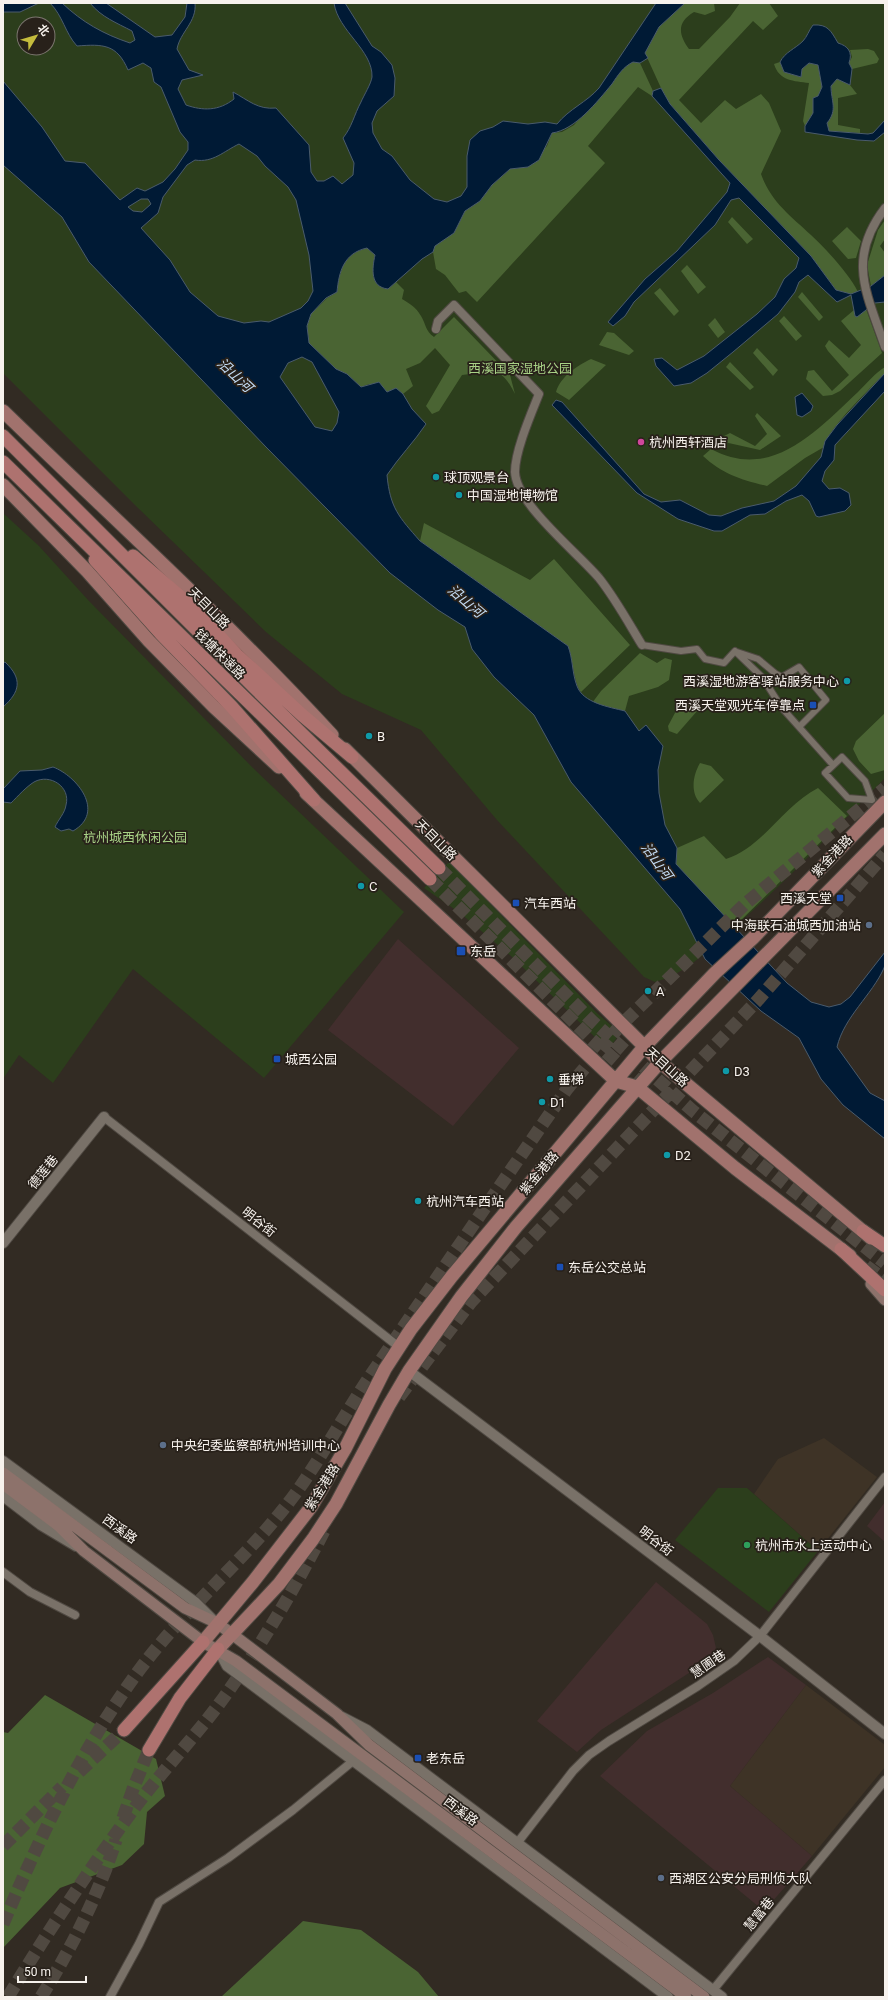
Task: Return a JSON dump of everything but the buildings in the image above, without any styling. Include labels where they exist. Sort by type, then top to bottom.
[{"type":"highway","name":"钱塘快速路","points":[[3,436],[256,689],[439,868]]},
{"type":"highway","name":"钱塘快速路","points":[[3,462],[430,879]]},
{"type":"highway","points":[[74,506],[192,607],[237,655],[302,715],[352,757]]},
{"type":"highway","points":[[60,519],[107,575],[232,707],[314,800]]},
{"type":"highway","points":[[863,1231],[885,1246]]},
{"type":"highway","points":[[841,1249],[885,1290]]},
{"type":"highway","points":[[124,1730],[203,1642]]},
{"type":"highway","points":[[149,1750],[180,1698],[218,1649]]},
{"type":"main road","name":"天目山路","points":[[3,411],[213,612],[290,689],[352,757],[644,1047],[885,1250]]},
{"type":"main road","points":[[3,485],[87,571],[149,641],[214,707],[616,1081],[637,1087],[735,1168],[841,1249],[885,1285]]},
{"type":"main road","name":"紫金港路","points":[[203,1642],[217,1623],[253,1582],[311,1507],[345,1449],[385,1369],[399,1347],[452,1276],[644,1047],[715,973],[753,938],[885,802]]},
{"type":"main road","name":"紫金港路","points":[[218,1649],[279,1584],[313,1539],[336,1504],[369,1445],[389,1404],[409,1371],[461,1297],[516,1227],[660,1062],[729,990],[885,834]]},
{"type":"main road","points":[[841,1249],[885,1300]]},
{"type":"main road","name":"西溪路","points":[[3,1473],[185,1608],[217,1623],[232,1634],[337,1714],[369,1745],[708,1993]]},
{"type":"main road","name":"西溪路","points":[[3,1484],[59,1526],[84,1551],[203,1642],[218,1649],[243,1666],[686,1997]]},
{"type":"street","points":[[885,208],[877,219],[867,240],[862,262],[866,291],[885,347]]},
{"type":"street","points":[[435,324],[454,305],[539,394],[519,452],[515,472],[518,486],[529,505],[599,578],[642,645],[681,651],[697,649],[705,659],[724,663],[735,652]]},
{"type":"street","points":[[735,652],[762,678],[782,708],[834,765]]},
{"type":"street","points":[[735,652],[758,659],[782,677],[799,667],[826,700],[799,727]]},
{"type":"street","points":[[842,757],[865,781],[872,800],[848,798],[825,773],[834,765],[842,757]]},
{"type":"street","name":"明谷街","points":[[104,1117],[399,1347]]},
{"type":"street","name":"德莲巷","points":[[3,1243],[104,1117]]},
{"type":"street","name":"明谷街","points":[[409,1371],[760,1636],[885,1734]]},
{"type":"street","name":"西溪路","points":[[3,1461],[195,1602],[217,1623]]},
{"type":"street","name":"慧圃巷","points":[[518,1842],[573,1771],[589,1755],[698,1686],[734,1661],[760,1636],[885,1477]]},
{"type":"street","name":"西溪路","points":[[3,1496],[41,1525],[84,1551]]},
{"type":"street","points":[[3,1572],[30,1592],[75,1615]]},
{"type":"street","name":"西溪路","points":[[218,1649],[227,1666],[668,1997]]},
{"type":"street","name":"西溪路","points":[[337,1714],[367,1730],[518,1842],[708,1993],[722,1997]]},
{"type":"street","points":[[110,1997],[139,1944],[159,1902],[228,1858],[293,1810],[353,1762]]},
{"type":"street","name":"慧富巷","points":[[708,1993],[885,1780]]},
{"type":"shaded area","points":[[398,939],[519,1048],[453,1126],[328,1030]]},
{"type":"shaded area","points":[[824,1438],[877,1477],[818,1551],[754,1494],[778,1459]]},
{"type":"shaded area","points":[[885,1502],[885,1542],[867,1526]]},
{"type":"shaded area","points":[[656,1582],[707,1624],[713,1635],[716,1648],[709,1660],[601,1730],[577,1752],[537,1721]]},
{"type":"shaded area","points":[[768,1657],[806,1685],[730,1786],[812,1856],[764,1911],[600,1776],[647,1731],[713,1693]]},
{"type":"shaded area","points":[[806,1685],[885,1745],[885,1767],[812,1856],[730,1786]]},
{"type":"green space","name":"西溪国家湿地公园","points":[[3,3],[885,3],[885,778],[789,876],[695,962],[676,974],[655,982],[644,977],[497,820],[421,730],[342,694],[266,632],[138,508],[3,373]]},
{"type":"green space","points":[[685,3],[714,3],[715,11],[705,15],[694,12],[684,20],[681,33],[685,44],[689,49],[699,49],[730,17],[740,3],[769,3],[778,16],[763,30],[753,21],[679,100],[701,123],[725,100],[736,109],[761,94],[769,103],[781,131],[761,174],[765,184],[782,208],[837,262],[858,292],[851,295],[836,290],[811,256],[719,160],[670,104],[645,53],[659,27]]},
{"type":"green space","points":[[868,49],[874,51],[879,59],[877,63],[852,69],[849,63],[852,57],[850,50]]},
{"type":"green space","points":[[633,61],[640,63],[653,91],[652,96],[638,87],[588,146],[605,163],[477,302],[466,291],[459,293],[445,275],[436,269],[433,252],[434,246],[454,233],[465,211],[480,201],[492,185],[510,169],[528,167],[547,146],[552,133],[562,132],[574,125],[626,65]]},
{"type":"green space","points":[[780,62],[784,72],[801,77],[802,69],[809,63],[818,65],[822,87],[818,96],[813,98],[813,113],[805,126],[803,121],[809,83],[793,81],[783,77],[776,70],[774,64]]},
{"type":"green space","points":[[837,79],[850,85],[857,94],[838,98],[838,125],[860,129],[860,133],[829,131],[827,123],[833,110],[831,86]]},
{"type":"green space","points":[[732,217],[753,239],[747,244],[728,222]]},
{"type":"green space","points":[[885,220],[885,239],[880,246],[885,253],[885,275],[871,286],[867,265],[878,230]]},
{"type":"green space","points":[[847,227],[861,241],[856,258],[848,259],[832,241]]},
{"type":"green space","points":[[367,248],[375,255],[373,271],[375,281],[378,285],[382,288],[388,289],[396,282],[404,290],[402,299],[417,310],[423,319],[427,330],[434,337],[454,317],[510,375],[515,394],[509,383],[502,375],[493,370],[480,367],[470,374],[462,375],[439,411],[432,414],[426,406],[450,365],[435,348],[420,363],[406,369],[413,386],[403,394],[396,388],[387,392],[369,384],[361,387],[347,374],[336,369],[309,343],[307,326],[311,314],[327,298],[337,292],[341,270],[348,259],[359,250]]},
{"type":"green space","points":[[687,265],[706,287],[698,294],[681,271]]},
{"type":"green space","points":[[660,288],[679,311],[674,316],[654,293]]},
{"type":"green space","points":[[802,292],[823,317],[819,321],[798,297]]},
{"type":"green space","points":[[866,309],[882,353],[840,391],[832,395],[823,396],[806,379],[808,371],[814,370],[832,391],[849,375],[825,346],[829,340],[849,358],[861,345],[841,321],[854,310],[855,316],[859,315]]},
{"type":"green space","points":[[784,316],[802,336],[796,341],[779,321]]},
{"type":"green space","points":[[715,318],[725,332],[718,338],[708,325]]},
{"type":"green space","points":[[607,332],[614,333],[634,351],[629,355],[599,345]]},
{"type":"green space","points":[[757,348],[778,370],[773,376],[753,353]]},
{"type":"green space","points":[[591,359],[606,365],[569,400],[556,392],[558,386],[566,376],[575,368]]},
{"type":"green space","points":[[730,362],[754,387],[750,390],[726,367]]},
{"type":"green space","points":[[885,367],[885,373],[841,420],[827,439],[824,447],[805,458],[767,486],[733,476],[703,456],[711,449],[733,458],[754,459],[774,455],[792,447],[826,422]]},
{"type":"green space","points":[[757,413],[781,436],[760,450],[724,442],[724,436],[730,433],[755,446],[767,434],[755,416]]},
{"type":"green space","name":"杭州城西休闲公园","points":[[3,513],[39,546],[89,601],[252,767],[404,912],[264,1078],[133,969],[53,1083],[19,1055],[3,1079]]},
{"type":"green space","points":[[424,523],[530,580],[554,559],[630,645],[581,692],[575,677],[568,646],[420,541]]},
{"type":"green space","points":[[640,653],[657,663],[665,658],[672,660],[669,680],[658,687],[629,696],[625,711],[592,703],[601,691]]},
{"type":"green space","points":[[689,700],[698,710],[677,734],[669,731],[668,726],[676,711]]},
{"type":"green space","points":[[885,713],[885,770],[871,774],[859,761],[853,749],[856,741]]},
{"type":"green space","points":[[700,763],[711,766],[724,780],[700,803],[695,794],[694,778]]},
{"type":"green space","points":[[818,788],[847,816],[735,926],[712,904],[676,864],[677,848],[704,836],[726,859],[739,853],[751,846],[806,795]]},
{"type":"green space","points":[[449,862],[597,1013],[613,1027],[618,1034],[613,1043],[607,1047],[600,1042],[511,956],[460,913],[424,888]]},
{"type":"green space","name":"杭州市水上运动中心","points":[[718,1488],[747,1488],[818,1551],[769,1612],[675,1540]]},
{"type":"green space","points":[[45,1695],[156,1759],[165,1796],[147,1812],[144,1844],[122,1865],[60,1888],[3,1948],[3,1732],[8,1733]]},
{"type":"green space","points":[[303,1921],[361,1930],[418,1972],[439,1997],[221,1997]]},
{"type":"water","points":[[3,3],[39,3],[20,12],[3,12]]},
{"type":"water","name":"沿山河","points":[[50,3],[62,3],[93,27],[130,43],[135,40],[132,31],[104,16],[90,3],[106,3],[155,37],[172,35],[185,17],[187,3],[195,3],[193,16],[181,37],[177,49],[189,70],[203,75],[182,80],[178,89],[186,105],[205,109],[217,108],[234,99],[233,92],[258,106],[276,108],[309,145],[311,172],[317,181],[324,181],[333,176],[342,184],[353,175],[354,163],[343,138],[351,125],[372,77],[371,67],[367,58],[342,23],[334,3],[345,3],[372,46],[381,52],[392,65],[395,78],[394,96],[377,111],[372,123],[373,133],[382,149],[392,156],[410,180],[434,199],[447,202],[461,196],[467,187],[467,156],[470,140],[480,131],[493,127],[503,121],[528,124],[545,122],[557,124],[599,88],[656,3],[685,3],[659,27],[645,53],[648,58],[640,63],[633,62],[626,66],[600,99],[585,114],[569,127],[552,133],[539,160],[528,167],[510,169],[492,185],[480,201],[465,211],[454,233],[435,246],[433,252],[422,259],[388,289],[382,288],[375,281],[373,266],[375,255],[367,248],[359,250],[353,254],[341,270],[337,292],[326,298],[311,314],[307,326],[309,343],[336,369],[347,374],[361,387],[379,382],[387,392],[396,388],[403,394],[412,409],[426,424],[387,475],[390,496],[401,518],[420,541],[568,646],[577,686],[585,697],[604,706],[625,711],[639,731],[646,725],[663,746],[658,770],[659,793],[665,825],[677,848],[676,864],[787,983],[811,1002],[829,1007],[841,1004],[850,997],[885,952],[884,968],[879,978],[852,1016],[837,1047],[870,1093],[885,1101],[885,1139],[843,1105],[821,1079],[799,1038],[761,1011],[705,959],[680,909],[571,782],[534,715],[494,677],[472,649],[465,627],[438,610],[390,573],[266,447],[89,262],[62,217],[3,165],[3,81],[42,127],[65,161],[85,163],[120,200],[137,188],[145,191],[163,182],[175,169],[188,150],[188,142],[180,132],[161,87],[154,82],[151,68],[143,63],[128,70],[124,61],[114,50],[94,45],[77,46]],"holes":[[[239,144],[257,156],[265,166],[288,187],[296,200],[309,255],[313,291],[308,301],[301,308],[269,322],[261,321],[244,323],[218,316],[190,292],[170,260],[141,228],[158,213],[163,197],[187,165],[195,160],[207,160],[218,156]],[[141,199],[148,199],[151,204],[142,212],[133,211],[128,207]],[[302,357],[312,362],[339,412],[337,423],[332,431],[315,427],[280,377],[288,363]]]},
{"type":"water","points":[[813,25],[826,27],[838,43],[847,48],[850,53],[849,63],[852,69],[850,85],[837,79],[831,86],[833,110],[827,123],[829,131],[868,134],[873,133],[885,120],[885,132],[874,141],[857,140],[805,132],[805,126],[813,113],[813,98],[818,96],[822,87],[818,65],[809,63],[802,69],[801,77],[784,72],[780,62],[787,53],[806,38]]},
{"type":"water","points":[[661,88],[670,104],[719,160],[811,256],[836,290],[851,294],[871,286],[885,275],[885,302],[875,303],[857,317],[855,316],[851,295],[837,302],[808,275],[799,282],[795,292],[778,314],[733,352],[707,373],[691,383],[674,386],[656,366],[654,359],[662,358],[677,370],[704,356],[757,314],[775,297],[784,279],[796,268],[799,258],[739,198],[731,200],[715,225],[634,302],[625,316],[613,326],[608,322],[645,279],[677,251],[727,192],[730,183],[652,96],[653,91]]},
{"type":"water","points":[[885,373],[885,391],[835,445],[834,460],[825,471],[822,481],[829,489],[840,488],[849,493],[851,505],[845,511],[819,517],[816,516],[809,501],[802,495],[786,501],[765,514],[750,515],[722,531],[714,531],[678,519],[637,493],[552,405],[556,400],[562,402],[644,494],[661,502],[680,500],[709,515],[721,516],[742,508],[774,501],[796,486],[821,457],[825,441],[837,425]]},
{"type":"water","points":[[802,393],[813,406],[811,411],[802,417],[797,415],[795,397]]},
{"type":"water","points":[[5,662],[15,674],[17,685],[13,696],[3,707],[3,663]]},
{"type":"water","points":[[53,767],[71,778],[79,786],[88,805],[87,814],[83,823],[73,831],[69,829],[61,831],[55,827],[64,811],[67,798],[62,787],[58,783],[46,779],[34,782],[11,803],[3,802],[3,789],[20,771],[42,770]]},
{"type":"tunnel","points":[[3,1924],[32,1858],[64,1792],[99,1729],[119,1699],[140,1669],[178,1623],[280,1514],[298,1490],[367,1381],[567,1089],[619,1027],[745,904],[885,788]]},
{"type":"tunnel","points":[[399,1397],[471,1302],[757,1001],[885,854]]},
{"type":"tunnel","points":[[439,868],[592,1021],[693,1111],[885,1263]]},
{"type":"tunnel","points":[[430,879],[590,1038],[649,1090]]},
{"type":"tunnel","points":[[866,1266],[885,1280]]},
{"type":"tunnel","points":[[8,1997],[38,1948],[119,1829],[146,1793],[212,1714],[236,1680],[277,1616],[326,1527]]},
{"type":"tunnel","points":[[79,1772],[124,1730]]},
{"type":"tunnel","points":[[123,1818],[149,1750]]},
{"type":"tunnel","points":[[3,1846],[62,1787]]},
{"type":"tunnel","points":[[41,1997],[74,1940],[93,1901],[116,1840]]},
{"type":"place","name":"杭州西轩酒店","points":[[641,442]]},
{"type":"place","name":"球顶观景台","points":[[436,477]]},
{"type":"place","name":"中国湿地博物馆","points":[[459,495]]},
{"type":"place","name":"西溪湿地游客驿站服务中心","points":[[847,681]]},
{"type":"place","name":"西溪天堂观光车停靠点","points":[[813,705]]},
{"type":"place","name":"B","points":[[369,736]]},
{"type":"place","name":"C","points":[[361,886]]},
{"type":"place","name":"西溪天堂","points":[[840,898]]},
{"type":"place","name":"汽车西站","points":[[516,903]]},
{"type":"place","name":"中海联石油城西加油站","points":[[869,925]]},
{"type":"place","name":"东岳","points":[[461,951]]},
{"type":"place","name":"A","points":[[648,991]]},
{"type":"place","name":"城西公园","points":[[277,1059]]},
{"type":"place","name":"D3","points":[[726,1071]]},
{"type":"place","name":"垂梯","points":[[550,1079]]},
{"type":"place","name":"D1","points":[[542,1102]]},
{"type":"place","name":"D2","points":[[667,1155]]},
{"type":"place","name":"杭州汽车西站","points":[[418,1201]]},
{"type":"place","name":"东岳公交总站","points":[[560,1267]]},
{"type":"place","name":"中央纪委监察部杭州培训中心","points":[[163,1445]]},
{"type":"place","name":"杭州市水上运动中心","points":[[747,1545]]},
{"type":"place","name":"老东岳","points":[[418,1758]]},
{"type":"place","name":"西湖区公安分局刑侦大队","points":[[661,1878]]}]
